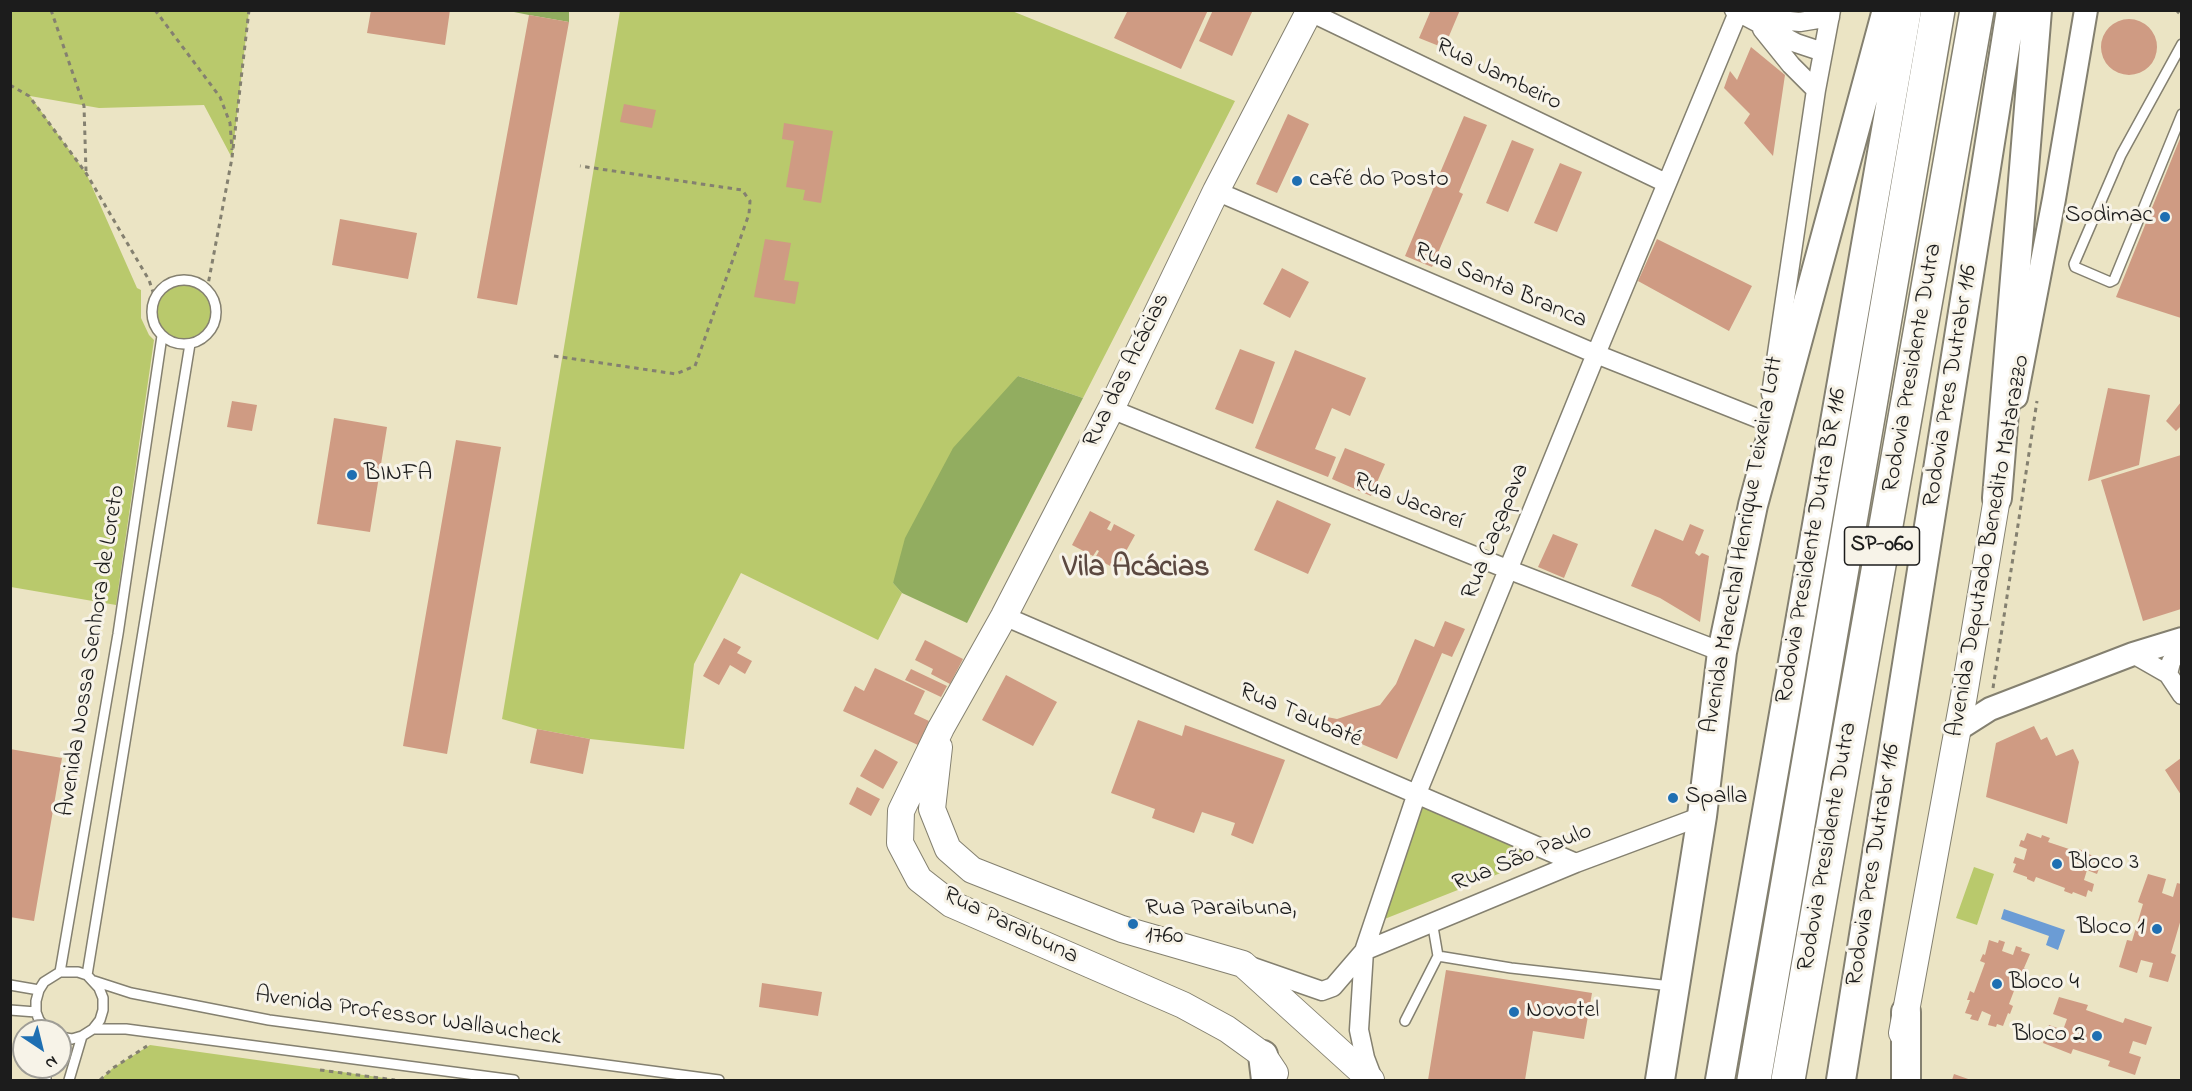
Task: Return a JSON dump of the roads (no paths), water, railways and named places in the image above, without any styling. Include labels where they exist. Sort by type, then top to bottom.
[{"type":"highway","name":"Rodovia Presidente Dutra","points":[[1754,1080],[1938,10]]},
{"type":"highway","name":"Rodovia Presidente Dutra","points":[[1788,1080],[1977,10]]},
{"type":"main road","points":[[1753,505],[1887,10]]},
{"type":"main road","name":"Rodovia Presidente Dutra BR 116","points":[[1720,1080],[1907,10]]},
{"type":"main road","name":"Rodovia Pres Dutrabr 116","points":[[1841,1080],[2012,10]]},
{"type":"main road","points":[[1997,498],[2037,10]]},
{"type":"main road","name":"Rua das Acácias","points":[[941,728],[1004,616],[1111,409],[1216,191],[1310,11]]},
{"type":"main road","name":"Avenida Deputado Benedito Matarazzo","points":[[1893,1080],[1964,694],[1997,498]]},
{"type":"main road","name":"Avenida Marechal Henrique Teixeira Lott","points":[[1660,1080],[1702,816],[1722,652],[1753,505]]},
{"type":"main road","name":"Rua Paraibuna","points":[[941,728],[932,809],[948,849],[972,870],[1122,929],[1244,964],[1372,1080]]},
{"type":"main road","name":"Rua Paraibuna","points":[[941,728],[901,811],[900,843],[920,879],[951,904],[1183,1005],[1227,1029],[1280,1080]]},
{"type":"main road","points":[[1906,1012],[1906,1080]]},
{"type":"street","name":"Avenida Deputado Benedito Matarazzo","points":[[1997,498],[2054,199],[2086,10]]},
{"type":"street","name":"Rua Jambeiro","points":[[1310,11],[1666,183]]},
{"type":"street","name":"Rua Caçapava","points":[[1372,1080],[1359,1030],[1364,951],[1417,793],[1507,569],[1738,11]]},
{"type":"street","points":[[1738,11],[1800,22],[1831,14]]},
{"type":"street","points":[[1738,11],[1759,25],[1796,43],[1823,52]]},
{"type":"street","name":"Avenida Marechal Henrique Teixeira Lott","points":[[1753,505],[1816,90],[1831,14]]},
{"type":"street","points":[[1759,25],[1791,65],[1816,90]]},
{"type":"street","name":"Rua Santa Branca","points":[[1216,191],[1596,354],[1767,422]]},
{"type":"street","name":"Rua Jacareí","points":[[1111,409],[1507,569],[1722,652]]},
{"type":"street","name":"Rua Taubaté","points":[[1004,616],[1576,863]]},
{"type":"street","points":[[1957,730],[1990,709],[2133,654],[2181,639]]},
{"type":"street","points":[[2168,674],[2171,662],[2181,644]]},
{"type":"street","points":[[2133,654],[2168,674],[2181,695]]},
{"type":"street","points":[[1964,694],[1983,702],[1990,709]]},
{"type":"street","name":"Rua São Paulo","points":[[1364,951],[1576,863],[1702,816]]},
{"type":"street","name":"Rua Paraibuna","points":[[1244,964],[1322,991],[1333,987],[1364,951]]},
{"type":"lane","points":[[2181,45],[2121,155],[2074,264],[2075,267],[2110,282],[2114,280],[2181,114]]},
{"type":"lane","points":[[178,280],[189,280],[199,284],[207,290],[215,306],[214,324],[204,337],[190,344],[171,342],[162,336],[152,319],[151,308],[155,298],[169,284],[178,280]]},
{"type":"lane","name":"Avenida Nossa Senhora de Loreto","points":[[60,972],[118,634],[162,336]]},
{"type":"lane","name":"Avenida Nossa Senhora de Loreto","points":[[90,978],[190,344]]},
{"type":"lane","points":[[1405,1021],[1438,956],[1432,921]]},
{"type":"lane","points":[[1438,956],[1511,968],[1674,986]]},
{"type":"lane","points":[[40,1019],[36,1012],[39,990],[44,982],[60,972]]},
{"type":"lane","name":"Avenida Professor Wallaucheck","points":[[60,972],[78,972],[131,993],[269,1020],[719,1080]]},
{"type":"lane","points":[[72,1039],[93,1029],[100,1020],[103,1010],[103,998],[99,988],[90,978]]},
{"type":"lane","points":[[10,985],[39,990]]},
{"type":"lane","points":[[10,1010],[36,1012]]},
{"type":"lane","name":"Avenida Professor Wallaucheck","points":[[93,1029],[126,1029],[514,1080]]},
{"type":"lane","points":[[69,1080],[82,1036]]},
{"type":"water","points":[[2004,909],[2065,930],[2058,950],[2046,945],[2049,936],[2001,919]]},
{"type":"place","name":"café do Posto","points":[[1297,181]]},
{"type":"place","name":"Sodimac","points":[[2165,217]]},
{"type":"place","name":"BINFA","points":[[352,475]]},
{"type":"place","name":"Spalla","points":[[1673,798]]},
{"type":"place","name":"Bloco 3","points":[[2057,864]]},
{"type":"place","name":"Rua Paraibuna, 1760","points":[[1133,924]]},
{"type":"place","name":"Bloco 1","points":[[2157,929]]},
{"type":"place","name":"Bloco 4","points":[[1997,984]]},
{"type":"place","name":"Novotel","points":[[1514,1012]]},
{"type":"place","name":"Bloco 2","points":[[2097,1036]]},
{"type":"district","name":"Vila Acácias","points":[[1136,570]]}]
